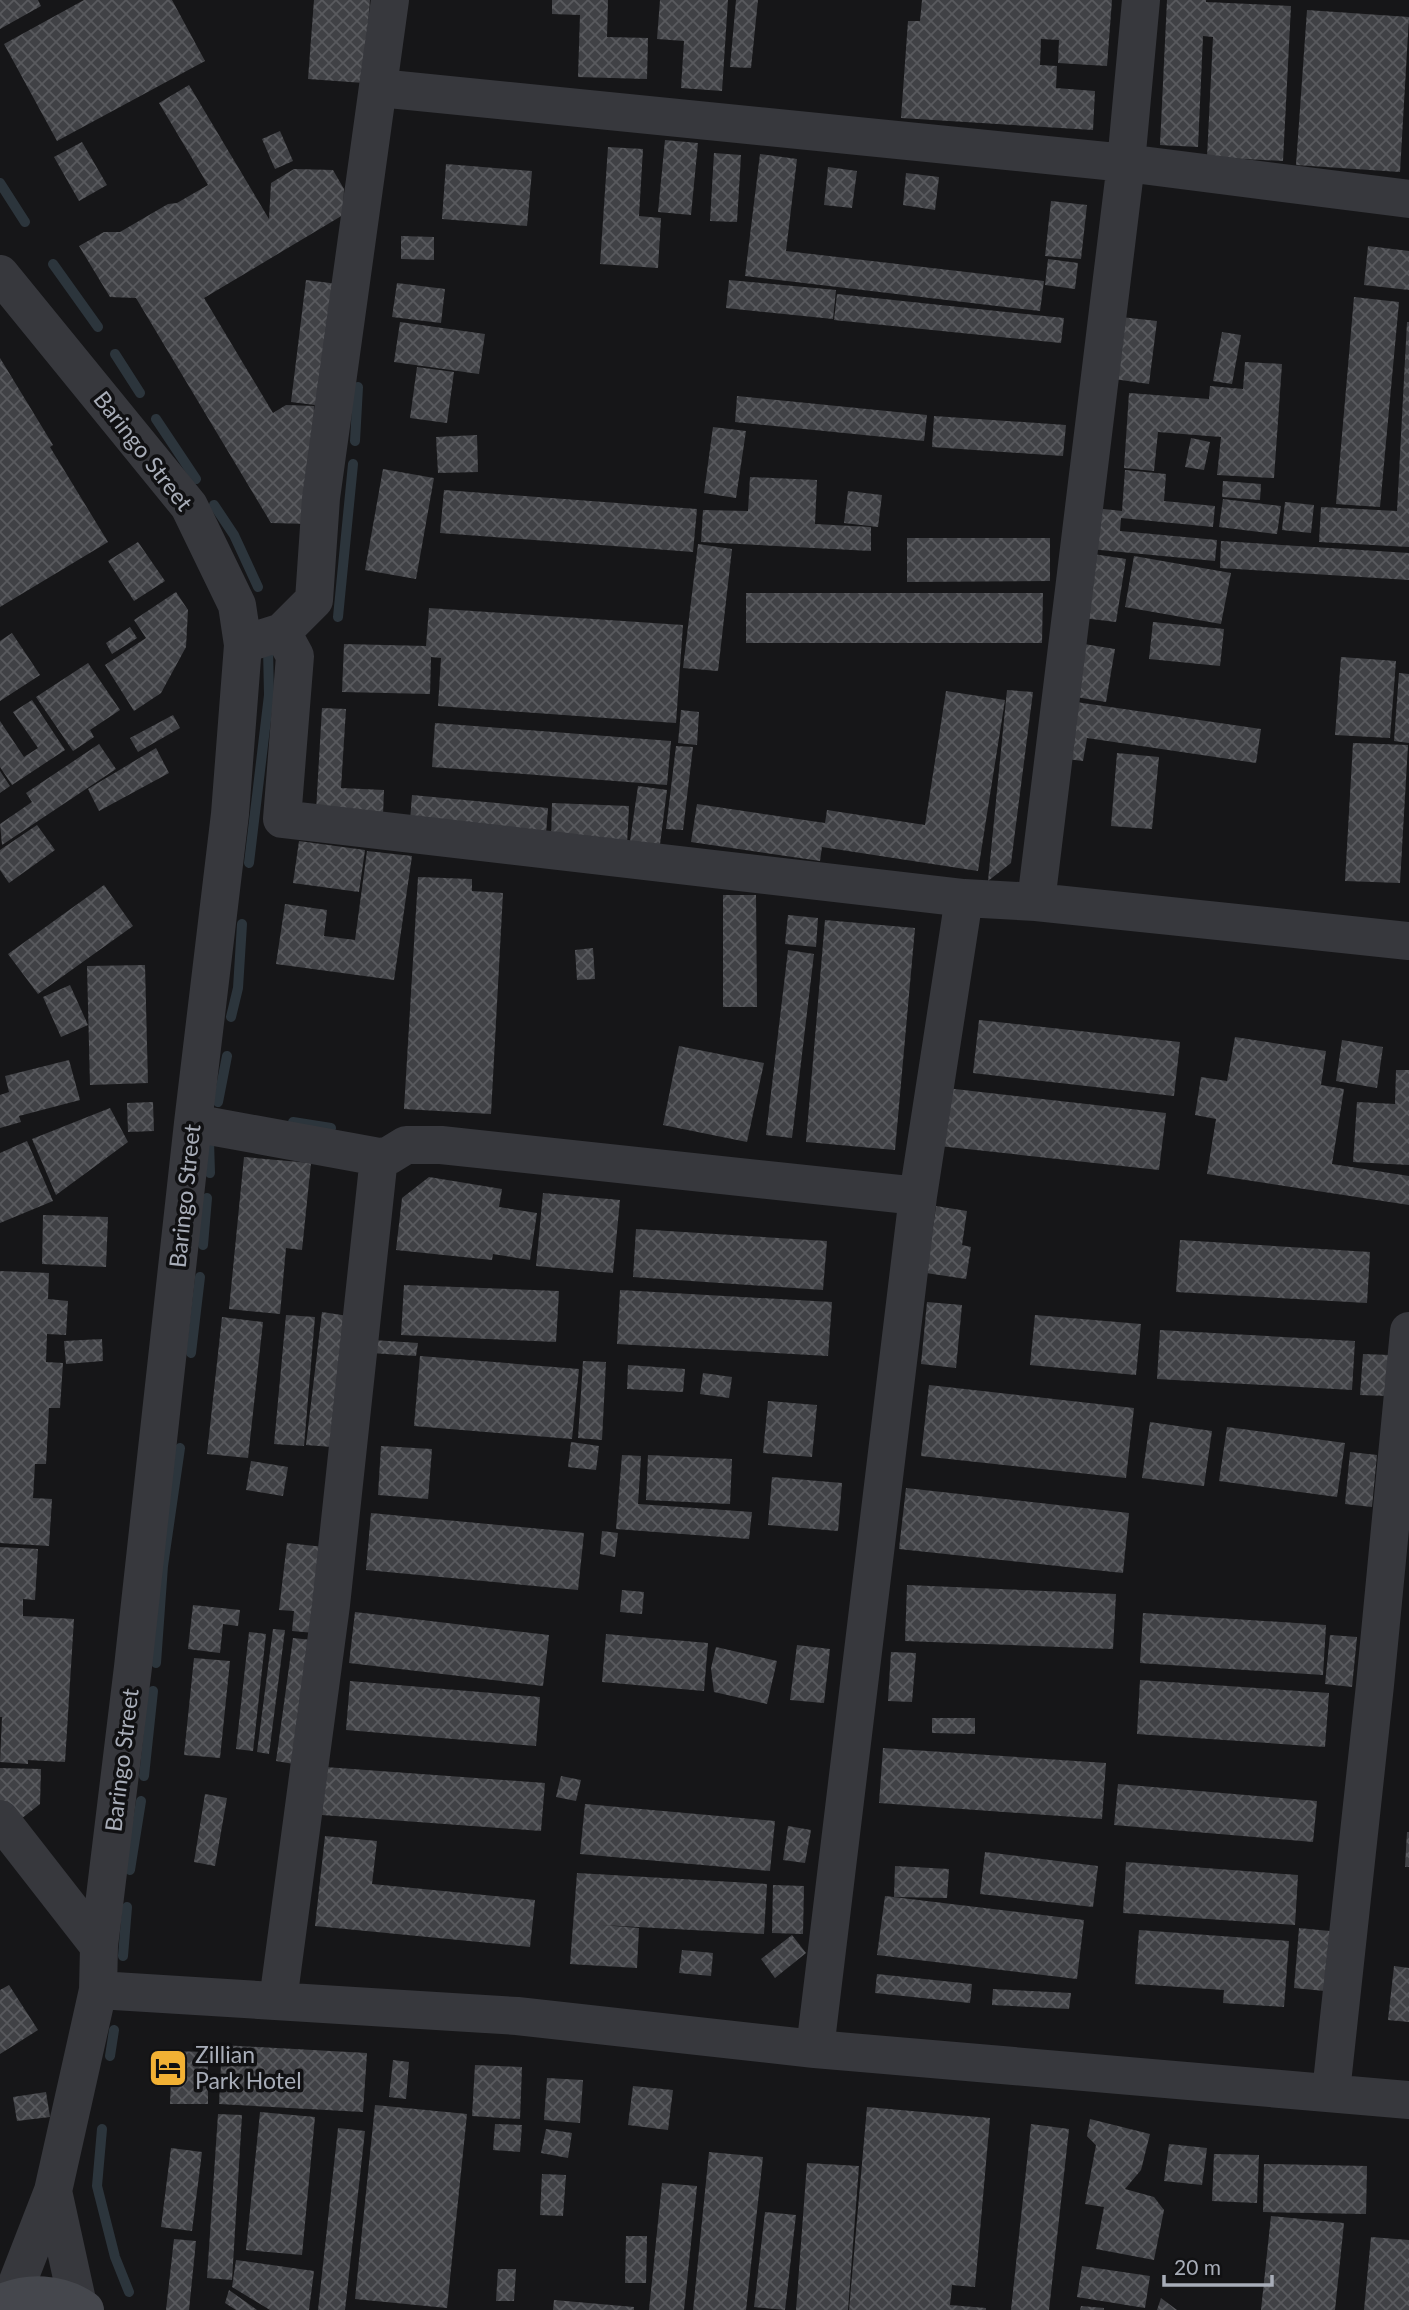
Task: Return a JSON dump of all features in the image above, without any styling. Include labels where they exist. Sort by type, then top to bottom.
[{"type":"street","points":[[243,645],[282,632],[314,600],[321,498],[390,0]]},
{"type":"street","points":[[1036,902],[1126,163],[1141,0]]},
{"type":"street","points":[[379,88],[1126,163],[1409,199]]},
{"type":"street","name":"Baringo Street","points":[[0,274],[189,506],[237,605],[243,645],[230,814],[193,1123],[134,1667],[99,1946],[99,1990],[53,2191],[5,2301]]},
{"type":"street","points":[[282,632],[295,656],[282,819],[964,898],[1036,902],[1409,941]]},
{"type":"street","points":[[815,2049],[918,1196],[964,898]]},
{"type":"street","points":[[193,1123],[379,1157],[388,1156],[406,1145],[442,1145],[918,1196]]},
{"type":"street","points":[[278,2001],[331,1605],[379,1157]]},
{"type":"street","points":[[1331,2092],[1375,1685],[1409,1331]]},
{"type":"street","points":[[0,1819],[99,1946]]},
{"type":"street","points":[[99,1990],[517,2016],[815,2049],[1409,2100]]},
{"type":"street","name":"Baringo Street","points":[[53,2191],[81,2308]]},
{"type":"street","points":[[5,2301],[33,2295],[57,2297],[81,2308]]},
{"type":"building","points":[[0,0],[38,0],[41,6],[0,29]]},
{"type":"building","points":[[84,0],[172,0],[205,61],[57,141],[4,44]]},
{"type":"building","points":[[314,0],[370,0],[364,83],[308,79]]},
{"type":"building","points":[[552,0],[608,0],[607,37],[648,38],[647,79],[578,77],[580,15],[552,14]]},
{"type":"building","points":[[660,0],[728,0],[722,91],[681,88],[684,41],[657,39]]},
{"type":"building","points":[[736,0],[758,0],[751,68],[730,67]]},
{"type":"building","points":[[922,0],[1112,0],[1107,66],[1058,63],[1059,40],[1041,39],[1040,65],[1057,66],[1056,88],[1095,91],[1093,130],[901,118],[908,21],[920,21]]},
{"type":"building","points":[[1167,0],[1291,6],[1283,161],[1207,157],[1213,37],[1203,36],[1198,147],[1160,145]]},
{"type":"building","points":[[1307,10],[1409,17],[1400,172],[1296,165]]},
{"type":"building","points":[[189,85],[269,219],[271,183],[294,169],[333,170],[344,189],[343,215],[204,298],[273,413],[286,405],[314,406],[310,524],[271,523],[136,298],[110,297],[79,246],[104,232],[120,232],[208,185],[159,103]]},
{"type":"building","points":[[280,131],[293,161],[275,169],[262,139]]},
{"type":"building","points":[[665,140],[698,143],[691,215],[658,212]]},
{"type":"building","points":[[82,142],[107,185],[79,201],[54,157]]},
{"type":"building","points":[[608,147],[643,149],[639,216],[661,218],[658,268],[600,264]]},
{"type":"building","points":[[714,153],[741,155],[737,222],[710,221]]},
{"type":"building","points":[[760,154],[797,159],[786,251],[1044,281],[1040,311],[745,276]]},
{"type":"building","points":[[446,164],[532,171],[527,226],[442,219]]},
{"type":"building","points":[[828,167],[857,171],[852,208],[824,205]]},
{"type":"building","points":[[906,173],[939,177],[935,210],[903,205]]},
{"type":"building","points":[[1051,201],[1087,205],[1081,259],[1045,256]]},
{"type":"building","points":[[401,236],[434,237],[434,260],[401,259]]},
{"type":"building","points":[[1368,246],[1409,251],[1409,290],[1364,285]]},
{"type":"building","points":[[1048,259],[1078,263],[1075,289],[1045,285]]},
{"type":"building","points":[[306,280],[338,284],[323,406],[291,402]]},
{"type":"building","points":[[729,280],[836,290],[833,319],[726,308]]},
{"type":"building","points":[[397,283],[445,289],[441,323],[392,317]]},
{"type":"building","points":[[837,294],[1064,318],[1061,343],[834,320]]},
{"type":"building","points":[[1354,297],[1399,302],[1380,507],[1336,504]]},
{"type":"building","points":[[1121,317],[1157,321],[1149,384],[1114,379]]},
{"type":"building","points":[[400,322],[485,334],[479,374],[394,362]]},
{"type":"building","points":[[1407,322],[1409,547],[1319,542],[1321,507],[1397,511]]},
{"type":"building","points":[[1222,332],[1241,335],[1232,384],[1213,381]]},
{"type":"building","points":[[0,358],[108,542],[0,607]]},
{"type":"building","points":[[1245,362],[1282,364],[1274,478],[1217,475],[1221,437],[1158,432],[1154,471],[1124,468],[1129,393],[1209,399],[1210,386],[1243,389]]},
{"type":"building","points":[[417,367],[454,372],[447,423],[410,418]]},
{"type":"building","points":[[737,396],[927,415],[924,441],[735,422]]},
{"type":"building","points":[[934,416],[1066,425],[1063,456],[932,447]]},
{"type":"building","points":[[713,427],[746,431],[736,498],[704,493]]},
{"type":"building","points":[[477,435],[478,472],[438,473],[436,437]]},
{"type":"building","points":[[1191,438],[1210,442],[1204,470],[1185,467]]},
{"type":"building","points":[[383,469],[434,478],[416,579],[365,570]]},
{"type":"building","points":[[1125,470],[1166,474],[1164,501],[1215,506],[1213,527],[1121,518],[1120,531],[1217,540],[1215,561],[1090,549],[1094,508],[1122,511]]},
{"type":"building","points":[[750,477],[817,480],[815,524],[871,527],[871,551],[701,542],[703,510],[748,511]]},
{"type":"building","points":[[1223,481],[1261,484],[1260,500],[1222,497]]},
{"type":"building","points":[[444,490],[697,509],[693,552],[440,533]]},
{"type":"building","points":[[848,491],[882,495],[878,527],[844,523]]},
{"type":"building","points":[[1223,499],[1281,506],[1277,534],[1219,527]]},
{"type":"building","points":[[1285,502],[1314,505],[1311,533],[1282,530]]},
{"type":"building","points":[[907,538],[1050,538],[1050,581],[907,582]]},
{"type":"building","points":[[1221,541],[1409,553],[1409,580],[1220,568]]},
{"type":"building","points":[[138,542],[165,581],[134,601],[108,561]]},
{"type":"building","points":[[698,544],[732,549],[718,671],[683,668]]},
{"type":"building","points":[[1093,554],[1126,559],[1116,622],[1083,618]]},
{"type":"building","points":[[1134,556],[1231,573],[1221,624],[1125,607]]},
{"type":"building","points":[[176,592],[188,610],[186,647],[161,693],[134,711],[105,665],[146,638],[134,620]]},
{"type":"building","points":[[746,593],[1043,593],[1042,643],[746,643]]},
{"type":"building","points":[[429,608],[683,625],[676,723],[438,706],[441,658],[431,657],[430,694],[342,692],[344,644],[426,646]]},
{"type":"building","points":[[1153,622],[1224,629],[1220,666],[1149,659]]},
{"type":"building","points":[[130,627],[137,638],[112,654],[106,643]]},
{"type":"building","points":[[12,633],[40,675],[0,701],[0,641]]},
{"type":"building","points":[[1084,644],[1115,649],[1106,702],[1076,697]]},
{"type":"building","points":[[1341,657],[1396,661],[1390,738],[1335,735]]},
{"type":"building","points":[[88,663],[120,710],[90,730],[94,737],[73,751],[36,697]]},
{"type":"building","points":[[1399,673],[1409,674],[1409,743],[1394,741]]},
{"type":"building","points":[[1007,690],[1033,692],[1011,863],[988,881]]},
{"type":"building","points":[[946,691],[1005,700],[978,871],[822,847],[820,861],[691,842],[697,804],[825,823],[827,810],[925,825]]},
{"type":"building","points":[[32,700],[65,750],[12,785],[0,767],[0,721],[24,757],[38,748],[13,712]]},
{"type":"building","points":[[1076,702],[1261,729],[1256,763],[1087,738],[1083,761],[1067,759]]},
{"type":"building","points":[[322,708],[346,709],[341,788],[384,790],[383,815],[316,811]]},
{"type":"building","points":[[681,710],[699,712],[697,745],[678,743]]},
{"type":"building","points":[[173,715],[180,728],[138,752],[130,738]]},
{"type":"building","points":[[435,723],[671,741],[667,785],[432,767]]},
{"type":"building","points":[[1353,743],[1408,745],[1400,883],[1345,881]]},
{"type":"building","points":[[99,744],[116,769],[2,845],[0,824],[32,802],[26,793]]},
{"type":"building","points":[[676,746],[693,747],[683,830],[666,829]]},
{"type":"building","points":[[156,748],[169,773],[99,811],[88,789]]},
{"type":"building","points":[[1117,753],[1159,757],[1152,829],[1111,826]]},
{"type":"building","points":[[0,771],[10,786],[0,793]]},
{"type":"building","points":[[638,786],[667,790],[659,852],[629,848]]},
{"type":"building","points":[[412,795],[548,808],[546,834],[410,821]]},
{"type":"building","points":[[552,803],[629,806],[627,845],[551,842]]},
{"type":"building","points":[[37,825],[55,850],[9,883],[0,870],[0,850]]},
{"type":"building","points":[[299,841],[365,850],[359,892],[293,883]]},
{"type":"building","points":[[367,851],[412,856],[394,980],[276,964],[285,904],[327,910],[324,936],[355,940]]},
{"type":"building","points":[[418,877],[472,879],[472,891],[503,893],[491,1114],[404,1109]]},
{"type":"building","points":[[104,885],[133,926],[38,994],[8,954]]},
{"type":"building","points":[[723,895],[756,895],[757,1007],[723,1007]]},
{"type":"building","points":[[788,915],[818,918],[816,947],[785,944]]},
{"type":"building","points":[[825,920],[915,928],[895,1150],[806,1142]]},
{"type":"building","points":[[593,948],[595,979],[577,980],[575,950]]},
{"type":"building","points":[[788,950],[814,954],[792,1138],[766,1135]]},
{"type":"building","points":[[145,965],[148,1083],[90,1085],[87,966]]},
{"type":"building","points":[[70,985],[88,1025],[61,1037],[43,997]]},
{"type":"building","points":[[979,1020],[1180,1042],[1174,1096],[973,1073]]},
{"type":"building","points":[[1235,1037],[1326,1051],[1321,1085],[1344,1089],[1332,1164],[1409,1176],[1409,1205],[1207,1174],[1216,1119],[1195,1115],[1201,1077],[1227,1081]]},
{"type":"building","points":[[1342,1040],[1383,1047],[1377,1088],[1336,1081]]},
{"type":"building","points":[[679,1046],[764,1063],[747,1142],[663,1125]]},
{"type":"building","points":[[69,1060],[80,1100],[19,1116],[21,1122],[0,1128],[0,1095],[9,1092],[5,1076]]},
{"type":"building","points":[[1396,1070],[1409,1070],[1409,1165],[1353,1162],[1357,1102],[1395,1104]]},
{"type":"building","points":[[946,1088],[1166,1113],[1159,1170],[939,1146]]},
{"type":"building","points":[[153,1102],[154,1131],[128,1132],[127,1103]]},
{"type":"building","points":[[110,1108],[128,1142],[56,1195],[32,1139]]},
{"type":"building","points":[[27,1141],[53,1201],[0,1223],[0,1153]]},
{"type":"building","points":[[244,1157],[311,1163],[302,1250],[286,1248],[280,1314],[229,1309]]},
{"type":"building","points":[[429,1177],[502,1189],[499,1207],[537,1213],[530,1260],[493,1254],[492,1260],[396,1250],[402,1198]]},
{"type":"building","points":[[543,1193],[620,1200],[613,1273],[536,1266]]},
{"type":"building","points":[[936,1206],[967,1211],[962,1245],[971,1247],[966,1279],[926,1273]]},
{"type":"building","points":[[43,1215],[108,1217],[106,1267],[42,1264]]},
{"type":"building","points":[[636,1229],[827,1241],[823,1290],[633,1277]]},
{"type":"building","points":[[1180,1240],[1370,1252],[1367,1303],[1176,1292]]},
{"type":"building","points":[[0,1271],[49,1273],[48,1299],[68,1301],[66,1335],[47,1334],[46,1362],[63,1363],[60,1408],[49,1408],[46,1464],[35,1464],[33,1498],[52,1499],[49,1546],[0,1543]]},
{"type":"building","points":[[404,1285],[559,1291],[556,1342],[401,1335]]},
{"type":"building","points":[[620,1290],[832,1302],[828,1356],[617,1344]]},
{"type":"building","points":[[927,1302],[962,1305],[956,1368],[921,1364]]},
{"type":"building","points":[[322,1312],[348,1316],[332,1447],[306,1445]]},
{"type":"building","points":[[286,1315],[315,1317],[304,1446],[274,1444]]},
{"type":"building","points":[[1035,1315],[1141,1324],[1136,1375],[1030,1365]]},
{"type":"building","points":[[222,1317],[263,1322],[248,1458],[207,1454]]},
{"type":"building","points":[[1160,1330],[1355,1341],[1352,1390],[1157,1379]]},
{"type":"building","points":[[102,1339],[103,1361],[66,1364],[64,1341]]},
{"type":"building","points":[[373,1340],[418,1343],[416,1356],[371,1353]]},
{"type":"building","points":[[1363,1354],[1390,1355],[1388,1396],[1360,1395]]},
{"type":"building","points":[[420,1356],[579,1369],[572,1439],[414,1426]]},
{"type":"building","points":[[583,1361],[606,1362],[602,1440],[578,1438]]},
{"type":"building","points":[[628,1365],[685,1369],[683,1392],[627,1389]]},
{"type":"building","points":[[703,1373],[732,1377],[729,1398],[700,1394]]},
{"type":"building","points":[[929,1385],[1134,1408],[1126,1478],[921,1456]]},
{"type":"building","points":[[768,1401],[817,1405],[812,1457],[763,1453]]},
{"type":"building","points":[[1150,1422],[1212,1431],[1204,1486],[1142,1478]]},
{"type":"building","points":[[1227,1427],[1345,1443],[1337,1497],[1219,1481]]},
{"type":"building","points":[[571,1442],[599,1446],[596,1470],[568,1467]]},
{"type":"building","points":[[381,1446],[432,1449],[428,1499],[378,1495]]},
{"type":"building","points":[[1350,1452],[1377,1455],[1372,1507],[1345,1504]]},
{"type":"building","points":[[622,1455],[641,1456],[638,1504],[752,1512],[749,1539],[616,1529]]},
{"type":"building","points":[[648,1455],[732,1459],[730,1504],[646,1500]]},
{"type":"building","points":[[251,1461],[288,1467],[283,1496],[246,1490]]},
{"type":"building","points":[[772,1477],[842,1483],[838,1531],[768,1525]]},
{"type":"building","points":[[906,1488],[1129,1513],[1123,1573],[899,1549]]},
{"type":"building","points":[[371,1513],[584,1533],[578,1590],[366,1570]]},
{"type":"building","points":[[602,1531],[618,1533],[615,1557],[600,1554]]},
{"type":"building","points":[[287,1543],[324,1547],[315,1633],[292,1631],[294,1611],[279,1610]]},
{"type":"building","points":[[0,1547],[38,1549],[35,1600],[23,1599],[23,1616],[74,1619],[65,1762],[0,1762]]},
{"type":"building","points":[[907,1585],[1116,1594],[1113,1649],[905,1641]]},
{"type":"building","points":[[622,1590],[644,1592],[642,1614],[620,1612]]},
{"type":"building","points":[[193,1605],[240,1610],[238,1626],[223,1624],[220,1653],[188,1649]]},
{"type":"building","points":[[355,1612],[549,1635],[543,1686],[349,1663]]},
{"type":"building","points":[[1143,1613],[1326,1625],[1323,1675],[1140,1663]]},
{"type":"building","points":[[273,1629],[285,1630],[269,1754],[257,1752]]},
{"type":"building","points":[[249,1632],[266,1634],[253,1751],[236,1749]]},
{"type":"building","points":[[606,1634],[708,1643],[704,1691],[602,1682]]},
{"type":"building","points":[[1330,1635],[1357,1637],[1352,1687],[1325,1684]]},
{"type":"building","points":[[293,1638],[312,1640],[294,1764],[276,1761]]},
{"type":"building","points":[[797,1645],[830,1649],[824,1703],[790,1700]]},
{"type":"building","points":[[716,1647],[777,1661],[767,1704],[714,1692],[711,1668]]},
{"type":"building","points":[[891,1652],[916,1653],[912,1702],[888,1701]]},
{"type":"building","points":[[194,1658],[230,1661],[220,1758],[184,1755]]},
{"type":"building","points":[[1140,1680],[1329,1693],[1325,1747],[1137,1734]]},
{"type":"building","points":[[350,1681],[540,1697],[536,1746],[346,1730]]},
{"type":"building","points":[[932,1718],[975,1718],[975,1734],[932,1733]]},
{"type":"building","points":[[883,1748],[1106,1763],[1102,1819],[879,1803]]},
{"type":"building","points":[[325,1767],[545,1783],[541,1831],[322,1815]]},
{"type":"building","points":[[0,1768],[41,1769],[40,1804],[21,1819],[0,1817]]},
{"type":"building","points":[[561,1776],[581,1780],[576,1801],[556,1797]]},
{"type":"building","points":[[1118,1784],[1317,1801],[1313,1842],[1114,1825]]},
{"type":"building","points":[[205,1794],[227,1798],[215,1866],[194,1862]]},
{"type":"building","points":[[585,1804],[775,1821],[770,1871],[580,1854]]},
{"type":"building","points":[[788,1826],[811,1830],[805,1863],[783,1860]]},
{"type":"building","points":[[1407,1832],[1409,1867],[1405,1867]]},
{"type":"building","points":[[325,1836],[377,1841],[372,1884],[535,1900],[530,1947],[315,1926]]},
{"type":"building","points":[[985,1852],[1098,1866],[1093,1907],[980,1894]]},
{"type":"building","points":[[1126,1862],[1298,1875],[1295,1925],[1123,1913]]},
{"type":"building","points":[[895,1866],[949,1869],[947,1898],[894,1897]]},
{"type":"building","points":[[577,1873],[767,1884],[764,1934],[602,1925],[639,1928],[637,1968],[570,1964]]},
{"type":"building","points":[[773,1885],[804,1886],[803,1934],[772,1933]]},
{"type":"building","points":[[885,1896],[1084,1920],[1077,1979],[877,1955]]},
{"type":"building","points":[[1299,1928],[1340,1932],[1335,1992],[1294,1988]]},
{"type":"building","points":[[1139,1930],[1289,1941],[1284,2007],[1223,2003],[1224,1990],[1135,1984]]},
{"type":"building","points":[[792,1935],[806,1953],[775,1978],[761,1959]]},
{"type":"building","points":[[682,1950],[713,1953],[711,1976],[679,1973]]},
{"type":"building","points":[[1394,1966],[1409,1968],[1409,2022],[1388,2020]]},
{"type":"building","points":[[877,1974],[972,1984],[970,2003],[875,1993]]},
{"type":"building","points":[[9,1985],[38,2030],[0,2054],[0,1990]]},
{"type":"building","points":[[993,1989],[1071,1993],[1069,2009],[992,2005]]},
{"type":"building","points":[[222,2045],[367,2053],[363,2112],[219,2104]]},
{"type":"building","points":[[172,2051],[208,2052],[208,2104],[170,2104]]},
{"type":"building","points":[[393,2060],[409,2062],[406,2099],[389,2097]]},
{"type":"building","points":[[475,2065],[522,2067],[520,2119],[472,2116]]},
{"type":"building","points":[[547,2078],[583,2080],[580,2123],[544,2120]]},
{"type":"building","points":[[633,2086],[673,2090],[668,2130],[628,2125]]},
{"type":"building","points":[[46,2092],[50,2117],[17,2121],[13,2097]]},
{"type":"building","points":[[375,2105],[467,2114],[447,2308],[355,2299]]},
{"type":"building","points":[[867,2107],[990,2118],[975,2287],[952,2285],[950,2305],[986,2310],[849,2310]]},
{"type":"building","points":[[260,2112],[315,2117],[302,2255],[246,2250]]},
{"type":"building","points":[[218,2114],[242,2115],[232,2280],[207,2278]]},
{"type":"building","points":[[1090,2119],[1150,2134],[1141,2170],[1125,2189],[1154,2197],[1164,2210],[1154,2260],[1096,2249],[1104,2207],[1085,2204],[1096,2145],[1087,2136]]},
{"type":"building","points":[[495,2124],[522,2125],[520,2152],[493,2150]]},
{"type":"building","points":[[1031,2124],[1069,2129],[1049,2310],[1011,2310]]},
{"type":"building","points":[[338,2128],[365,2131],[345,2310],[318,2310]]},
{"type":"building","points":[[546,2129],[572,2133],[568,2158],[541,2153]]},
{"type":"building","points":[[1169,2144],[1207,2148],[1202,2185],[1164,2181]]},
{"type":"building","points":[[171,2148],[202,2152],[192,2231],[161,2227]]},
{"type":"building","points":[[709,2152],[763,2157],[746,2310],[693,2310]]},
{"type":"building","points":[[1214,2154],[1259,2155],[1257,2203],[1212,2201]]},
{"type":"building","points":[[807,2163],[859,2166],[848,2310],[796,2310]]},
{"type":"building","points":[[1264,2164],[1367,2166],[1366,2214],[1263,2212]]},
{"type":"building","points":[[542,2174],[566,2175],[563,2216],[540,2215]]},
{"type":"building","points":[[662,2183],[697,2186],[684,2310],[649,2310]]},
{"type":"building","points":[[765,2212],[796,2215],[785,2310],[754,2307]]},
{"type":"building","points":[[1271,2216],[1344,2223],[1335,2310],[1261,2310]]},
{"type":"building","points":[[626,2236],[647,2236],[646,2283],[625,2283]]},
{"type":"building","points":[[1371,2237],[1409,2240],[1409,2310],[1364,2310]]},
{"type":"building","points":[[174,2239],[196,2241],[189,2310],[166,2310]]},
{"type":"building","points":[[236,2260],[314,2271],[309,2310],[270,2310],[232,2287]]},
{"type":"building","points":[[1082,2266],[1150,2276],[1145,2308],[1077,2297]]},
{"type":"building","points":[[498,2269],[516,2269],[514,2301],[496,2301]]},
{"type":"building","points":[[229,2290],[257,2310],[236,2310],[225,2303]]},
{"type":"building","points":[[1161,2298],[1177,2310],[1157,2310]]},
{"type":"building","points":[[554,2300],[634,2307],[634,2310],[553,2310]]},
{"type":"building","points":[[1081,2306],[1104,2308],[1104,2310],[1080,2310]]},
{"type":"waterway","points":[[0,183],[25,222]]},
{"type":"waterway","points":[[53,264],[98,327]]},
{"type":"waterway","points":[[115,354],[140,393]]},
{"type":"waterway","points":[[355,441],[358,387]]},
{"type":"waterway","points":[[156,419],[196,479]]},
{"type":"waterway","points":[[338,617],[353,464]]},
{"type":"waterway","points":[[214,505],[234,535],[258,587]]},
{"type":"waterway","points":[[249,863],[269,695],[268,647]]},
{"type":"waterway","points":[[231,1017],[238,988],[242,924]]},
{"type":"waterway","points":[[218,1102],[227,1056]]},
{"type":"waterway","points":[[293,1122],[331,1128]]},
{"type":"waterway","points":[[209,1141],[210,1173]]},
{"type":"waterway","points":[[203,1245],[207,1198]]},
{"type":"waterway","points":[[191,1353],[200,1277]]},
{"type":"waterway","points":[[156,1663],[163,1566],[180,1448]]},
{"type":"waterway","points":[[144,1776],[153,1691]]},
{"type":"waterway","points":[[130,1870],[141,1801]]},
{"type":"waterway","points":[[123,1956],[127,1907]]},
{"type":"waterway","points":[[110,2056],[114,2030]]},
{"type":"waterway","points":[[102,2129],[97,2186],[115,2257],[129,2292]]},
{"type":"place","name":"Zillian Park Hotel","points":[[168,2068]]}]
